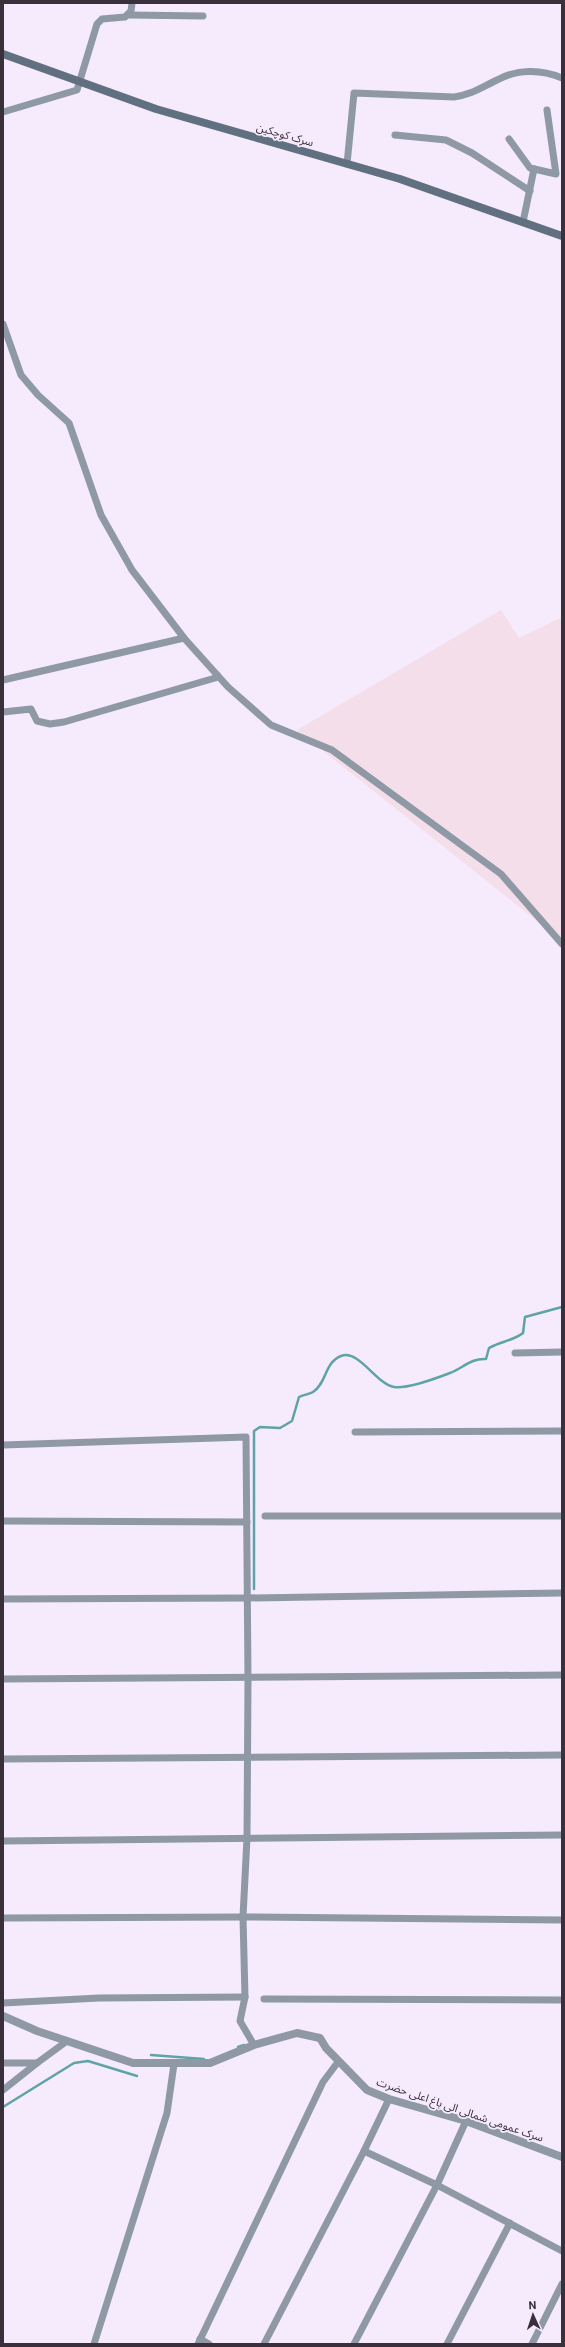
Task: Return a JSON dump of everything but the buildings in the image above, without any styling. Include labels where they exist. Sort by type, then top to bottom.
[{"type":"main road","name":"سرک کوچکین","points":[[3,54],[156,109],[400,179],[562,236]]},
{"type":"street","points":[[129,15],[132,3]]},
{"type":"street","points":[[3,112],[75,90],[80,82],[99,20],[129,15],[203,16]]},
{"type":"street","points":[[347,164],[352,97],[354,93],[454,97],[469,94],[498,79],[517,72],[542,72],[562,78]]},
{"type":"street","points":[[509,139],[530,168],[556,173],[547,110]]},
{"type":"street","points":[[395,135],[446,140],[472,153],[530,191]]},
{"type":"street","points":[[523,222],[534,169]]},
{"type":"street","points":[[3,324],[22,375],[38,395],[69,423],[101,515],[132,570],[184,638],[218,675],[271,725],[332,750],[501,874],[562,944]]},
{"type":"street","points":[[3,680],[184,638]]},
{"type":"street","points":[[3,712],[32,709],[37,721],[50,724],[64,722],[215,678],[218,675]]},
{"type":"street","points":[[515,1353],[562,1352]]},
{"type":"street","points":[[355,1432],[562,1431]]},
{"type":"street","points":[[3,1445],[246,1437],[248,1679],[246,1757],[247,1838],[243,1917],[246,1997],[241,2015],[243,2027],[254,2045]]},
{"type":"street","points":[[265,1516],[562,1516]]},
{"type":"street","points":[[3,1520],[247,1522]]},
{"type":"street","points":[[3,1599],[247,1598],[562,1593]]},
{"type":"street","points":[[3,1679],[248,1679],[562,1675]]},
{"type":"street","points":[[3,1759],[562,1755]]},
{"type":"street","points":[[3,1841],[562,1835]]},
{"type":"street","points":[[3,1918],[243,1917],[562,1920]]},
{"type":"street","points":[[3,2003],[99,1998],[246,1997]]},
{"type":"street","points":[[264,1999],[562,2000]]},
{"type":"street","name":"سرک عمومی شمالی الی باغ اعلی حضرت","points":[[3,2016],[37,2031],[133,2063],[210,2063],[254,2045],[297,2033],[320,2038],[338,2062],[368,2090],[389,2099],[466,2122],[562,2157]]},
{"type":"street","points":[[3,2090],[67,2041]]},
{"type":"street","points":[[209,2344],[199,2342],[323,2082],[338,2062]]},
{"type":"street","points":[[3,2063],[37,2063]]},
{"type":"street","points":[[94,2344],[167,2113],[174,2064]]},
{"type":"street","points":[[264,2344],[364,2152],[389,2099]]},
{"type":"street","points":[[354,2344],[437,2185],[466,2122]]},
{"type":"street","points":[[364,2152],[437,2185],[562,2250]]},
{"type":"street","points":[[447,2344],[510,2223]]},
{"type":"street","points":[[532,2344],[562,2284]]},
{"type":"shaded area","points":[[501,610],[519,638],[562,617],[562,941],[297,730]]},
{"type":"waterway","points":[[254,1589],[254,1431],[260,1427],[280,1428],[292,1421],[299,1397],[312,1393],[318,1388],[331,1363],[341,1356],[348,1355],[354,1357],[387,1385],[394,1387],[414,1385],[455,1371],[476,1360],[486,1359],[489,1348],[515,1338],[523,1333],[525,1317],[562,1307]]},
{"type":"waterway","points":[[238,2047],[244,2045]]},
{"type":"waterway","points":[[151,2055],[204,2059]]},
{"type":"waterway","points":[[3,2107],[74,2063],[88,2061],[137,2076]]}]
